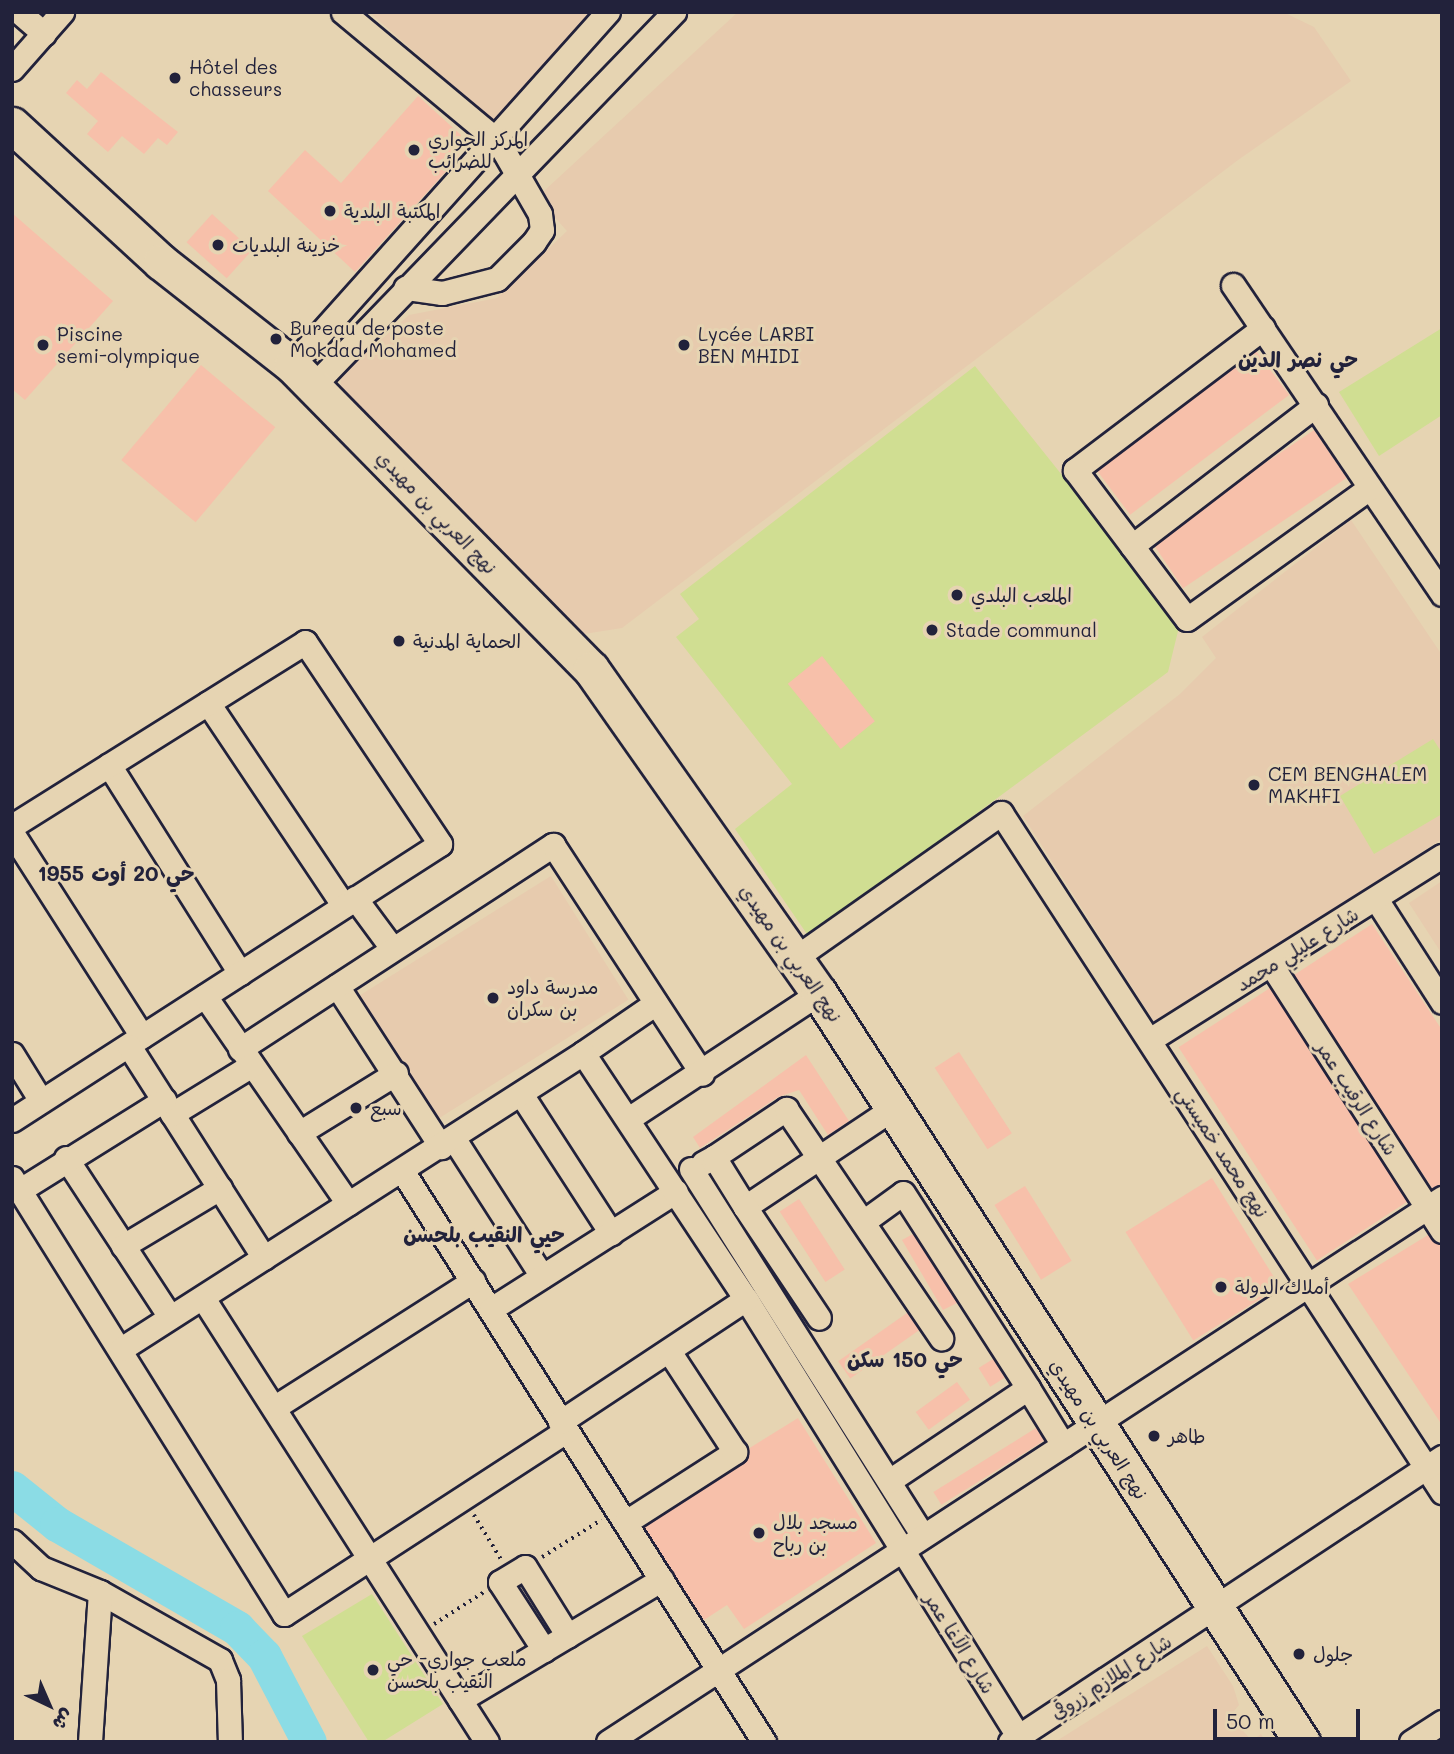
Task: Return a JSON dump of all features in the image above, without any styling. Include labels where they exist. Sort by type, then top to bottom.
[{"type":"main road","name":"نهج العربي بن مهيدي","points":[[12,125],[161,262],[303,375],[591,669],[795,958],[895,1107],[1214,1611],[1303,1742]]},
{"type":"street","points":[[19,12],[44,34]]},
{"type":"street","points":[[12,69],[62,12]]},
{"type":"street","points":[[343,12],[498,141],[540,214],[542,230],[534,242],[497,279],[442,293],[405,288]]},
{"type":"street","points":[[303,375],[608,12]]},
{"type":"street","points":[[303,375],[405,288],[674,12]]},
{"type":"street","points":[[1233,285],[1442,594]]},
{"type":"street","points":[[1263,328],[1075,470],[1187,619],[1369,488]]},
{"type":"street","points":[[1132,546],[1316,405]]},
{"type":"street","points":[[12,826],[305,642],[440,844],[12,1120]]},
{"type":"street","points":[[208,703],[349,902],[392,948]]},
{"type":"street","points":[[109,765],[240,973]]},
{"type":"street","name":"نهج محمد خميستي","points":[[795,958],[1001,813],[1151,1039],[1308,1285],[1434,1462],[1442,1492]]},
{"type":"street","points":[[12,833],[136,1041],[168,1107],[264,1258]]},
{"type":"street","points":[[702,1074],[553,845],[392,948],[337,986],[246,1057],[168,1107],[16,1184],[284,1614],[372,1558],[746,1300]]},
{"type":"street","name":"شارع عليلي محمد","points":[[1151,1039],[1272,966],[1442,856]]},
{"type":"street","points":[[1376,899],[1442,1002]]},
{"type":"street","name":"شارع الرقيب عمر","points":[[1272,966],[1434,1203],[1442,1231]]},
{"type":"street","points":[[337,986],[542,1276]]},
{"type":"street","points":[[628,1119],[702,1074],[819,993]]},
{"type":"street","points":[[205,996],[348,1203]]},
{"type":"street","points":[[121,1349],[348,1203],[403,1172],[656,1003]]},
{"type":"street","name":"شارع الآغا عمر","points":[[583,1053],[746,1300],[902,1550],[1014,1739]]},
{"type":"street","points":[[12,1054],[41,1101]]},
{"type":"street","points":[[299,1133],[396,1073]]},
{"type":"street","points":[[521,1094],[611,1233]]},
{"type":"street","points":[[745,1208],[895,1107]]},
{"type":"street","points":[[492,1309],[611,1233],[691,1169],[714,1157],[786,1109],[942,1338]]},
{"type":"street","points":[[714,1157],[819,1318]]},
{"type":"street","points":[[66,1159],[170,1317]]},
{"type":"street","points":[[691,1169],[923,1536]]},
{"type":"street","points":[[403,1172],[764,1742]]},
{"type":"street","points":[[123,1246],[220,1188]]},
{"type":"street","points":[[863,1222],[903,1193],[1063,1444]]},
{"type":"street","points":[[608,1742],[1094,1422],[1434,1203]]},
{"type":"street","points":[[275,1407],[473,1281]]},
{"type":"street","points":[[203,1298],[372,1558],[487,1742]]},
{"type":"street","points":[[622,1515],[734,1452],[669,1351]]},
{"type":"street","points":[[889,1481],[1028,1388]]},
{"type":"street","name":"شارع الملازم زروقي","points":[[1014,1739],[1214,1611],[1434,1462]]},
{"type":"street","points":[[12,1541],[41,1569],[100,1592],[220,1660],[228,1680],[230,1742]]},
{"type":"street","points":[[544,1650],[511,1576],[525,1567],[568,1636]]},
{"type":"street","points":[[460,1700],[662,1579]]},
{"type":"street","points":[[90,1742],[100,1592]]},
{"type":"street","points":[[1410,1742],[1442,1722]]},
{"type":"path","points":[[472,1511],[511,1576]]},
{"type":"path","points":[[419,1633],[511,1576],[622,1515]]},
{"type":"shaded area","points":[[369,12],[590,12],[493,121]]},
{"type":"shaded area","name":"Lycée LARBI BEN MHIDI","points":[[738,12],[1283,12],[1314,27],[1351,81],[1238,160],[622,628],[584,634],[340,398],[341,375],[409,315],[497,298],[567,231],[543,204],[544,191]]},
{"type":"shaded area","name":"CEM BENGHALEM MAKHFI","points":[[1351,520],[1442,655],[1442,839],[1155,1023],[1023,816],[1180,694],[1216,658],[1202,637]]},
{"type":"shaded area","name":"مدرسة داود بن سكران","points":[[551,876],[628,1000],[434,1121],[357,997]]},
{"type":"shaded area","points":[[1442,881],[1442,954],[1409,903]]},
{"type":"shaded area","points":[[1207,1646],[1233,1686],[1239,1705],[1230,1716],[1252,1741],[1261,1734],[1266,1742],[1055,1742]]},
{"type":"green space","points":[[1442,328],[1442,415],[1379,456],[1339,392]]},
{"type":"green space","name":"Stade communal","points":[[975,366],[1180,623],[1168,672],[809,937],[735,829],[792,784],[676,637],[699,619],[680,594]]},
{"type":"green space","points":[[1433,739],[1442,753],[1442,814],[1374,854],[1340,796]]},
{"type":"green space","name":"ملعب جواري- حي النقيب بلحسن","points":[[372,1594],[443,1704],[382,1742],[369,1742],[302,1636]]},
{"type":"building","points":[[101,72],[178,132],[167,145],[158,138],[144,154],[122,136],[108,152],[87,134],[98,121],[66,93],[77,80],[87,89]]},
{"type":"building","points":[[418,96],[461,135],[458,158],[355,272],[268,191],[305,150],[341,183]]},
{"type":"building","name":"Piscine semi-olympique","points":[[12,213],[113,301],[25,400],[12,389]]},
{"type":"building","name":"خزينة البلديات","points":[[212,214],[252,250],[227,278],[187,242]]},
{"type":"building","points":[[1256,351],[1289,395],[1130,515],[1097,471]]},
{"type":"building","points":[[201,365],[275,427],[196,522],[121,460]]},
{"type":"building","points":[[1314,430],[1346,478],[1183,588],[1151,540]]},
{"type":"building","points":[[822,656],[875,721],[841,749],[788,684]]},
{"type":"building","points":[[1372,924],[1442,1030],[1442,1184],[1432,1188],[1294,975]]},
{"type":"building","points":[[1270,988],[1408,1201],[1317,1260],[1179,1047]]},
{"type":"building","points":[[959,1052],[1012,1133],[988,1149],[935,1068]]},
{"type":"building","points":[[806,1055],[849,1121],[828,1135],[799,1090],[778,1097],[700,1148],[693,1137]]},
{"type":"building","points":[[1212,1178],[1280,1287],[1193,1341],[1125,1232]]},
{"type":"building","points":[[1025,1186],[1072,1261],[1041,1280],[994,1205]]},
{"type":"building","points":[[799,1199],[845,1269],[825,1282],[780,1212]]},
{"type":"building","points":[[913,1234],[957,1303],[943,1310],[902,1240]]},
{"type":"building","points":[[1428,1235],[1442,1245],[1442,1425],[1348,1284]]},
{"type":"building","points":[[907,1313],[919,1330],[850,1378],[838,1361]]},
{"type":"building","points":[[993,1359],[1005,1378],[990,1387],[979,1368]]},
{"type":"building","points":[[957,1382],[970,1400],[929,1430],[916,1412]]},
{"type":"building","name":"مسجد بلال بن رباح","points":[[798,1418],[876,1543],[744,1629],[727,1605],[704,1620],[644,1527],[743,1464],[748,1449]]},
{"type":"building","points":[[1036,1428],[1044,1441],[941,1505],[933,1492]]},
{"type":"waterway","points":[[12,1488],[57,1524],[237,1628],[264,1656],[309,1742]]},
{"type":"place","name":"Hôtel des chasseurs","points":[[175,78]]},
{"type":"place","name":"المركز الجواري للضرائب","points":[[414,150]]},
{"type":"place","name":"المكتبة البلدية","points":[[330,211]]},
{"type":"place","name":"خزينة البلديات","points":[[218,245]]},
{"type":"place","name":"Bureau de poste Mokdad Mohamed","points":[[276,339]]},
{"type":"place","name":"Piscine semi-olympique","points":[[43,345]]},
{"type":"place","name":"Lycée LARBI BEN MHIDI","points":[[684,345]]},
{"type":"place","name":"الملعب البلدي","points":[[957,595]]},
{"type":"place","name":"Stade communal","points":[[932,630]]},
{"type":"place","name":"الحماية المدنية","points":[[399,641]]},
{"type":"place","name":"CEM BENGHALEM MAKHFI","points":[[1254,785]]},
{"type":"place","name":"مدرسة داود بن سكران","points":[[493,998]]},
{"type":"place","name":"سبع","points":[[356,1108]]},
{"type":"place","name":"أملاك الدولة","points":[[1221,1287]]},
{"type":"place","name":"طاهر","points":[[1154,1436]]},
{"type":"place","name":"مسجد بلال بن رباح","points":[[759,1533]]},
{"type":"place","name":"جلول","points":[[1299,1654]]},
{"type":"place","name":"ملعب جواري- حي النقيب بلحسن","points":[[373,1670]]},
{"type":"district","name":"حي نصر الدين","points":[[1298,359]]},
{"type":"district","name":"حي 20 أوت 1955","points":[[116,873]]},
{"type":"district","name":"حيي النقيب بلحسن","points":[[484,1234]]},
{"type":"district","name":"حي 150 سكن","points":[[905,1359]]}]
